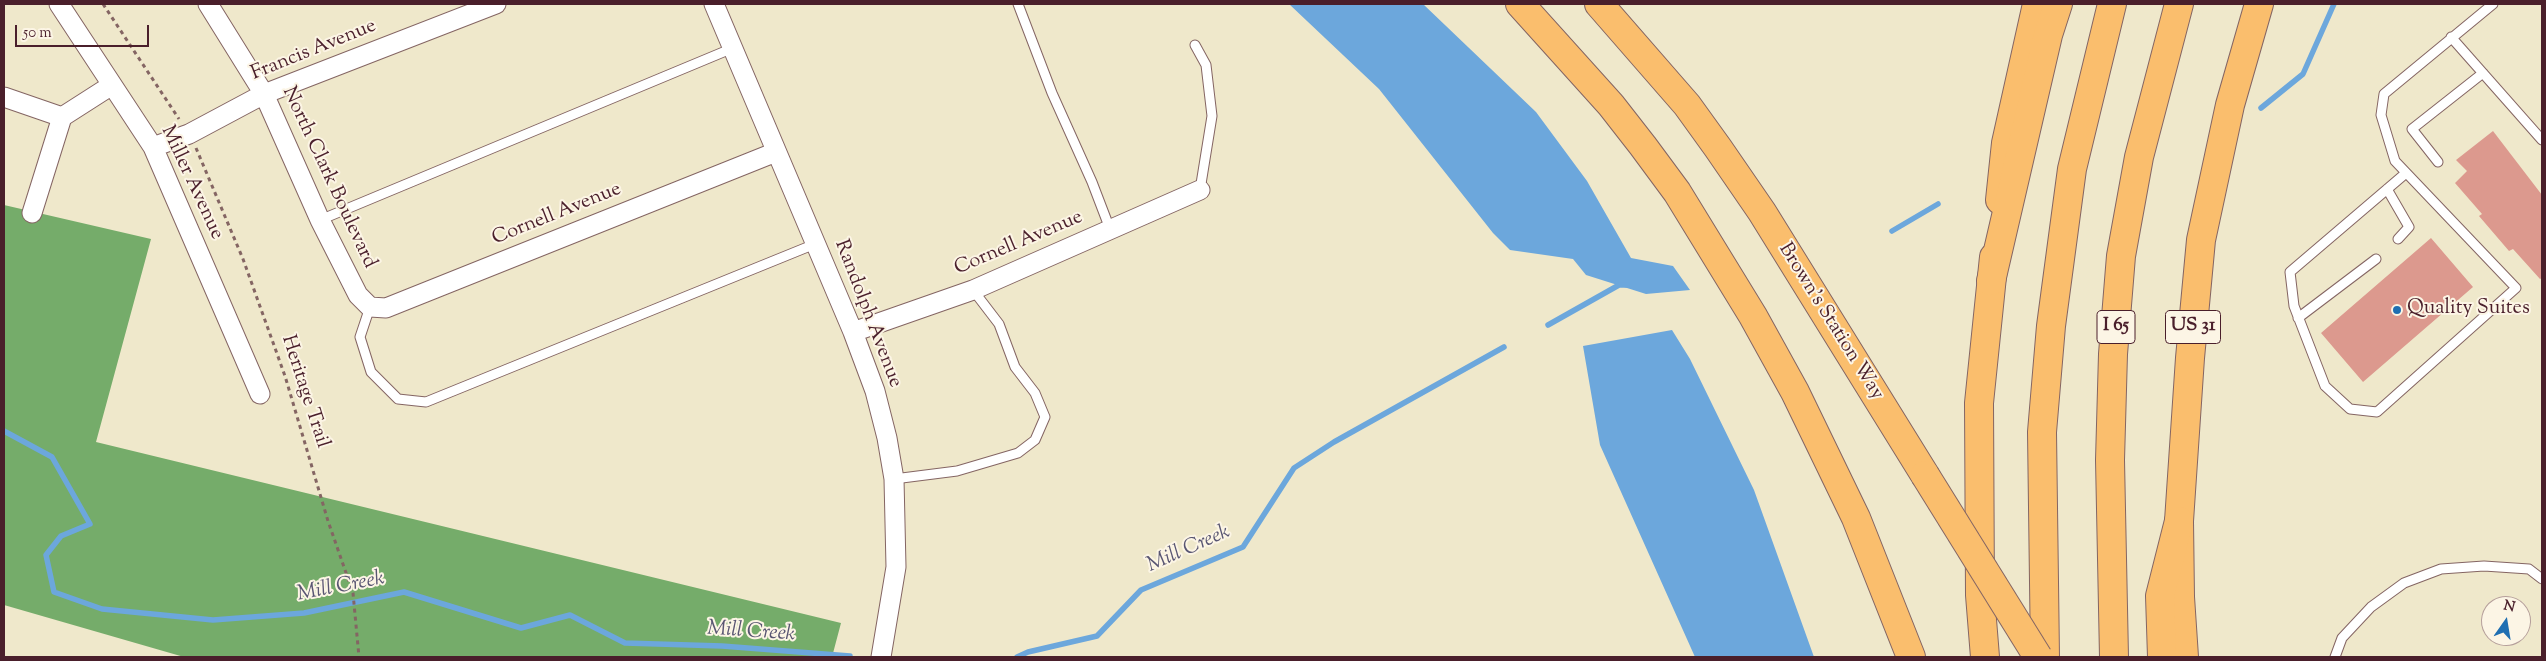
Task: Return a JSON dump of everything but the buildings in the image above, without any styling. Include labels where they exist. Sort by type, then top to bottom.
[{"type":"main road","points":[[1520,4],[1611,105],[1643,146],[1677,192],[1753,316],[1795,392],[1856,518],[1911,657]]},
{"type":"main road","name":"Brown's Station Way","points":[[1600,4],[1681,98],[1718,148],[1783,246],[2038,657]]},
{"type":"main road","points":[[1985,657],[1980,594],[1979,403],[2006,143],[2037,4]]},
{"type":"main road","points":[[1991,281],[2048,35],[2058,4]]},
{"type":"main road","points":[[2045,657],[2042,432],[2050,326],[2072,170],[2112,4]]},
{"type":"main road","name":"I 65","points":[[2114,657],[2110,460],[2113,354],[2122,256],[2139,157],[2179,4]]},
{"type":"main road","name":"US 31","points":[[2184,657],[2180,597],[2179,521],[2190,358],[2201,240],[2230,105],[2259,4]]},
{"type":"main road","points":[[2162,657],[2160,596],[2179,521]]},
{"type":"street","name":"Miller Avenue","points":[[59,4],[153,147],[260,394]]},
{"type":"street","name":"North Clark Boulevard","points":[[208,4],[264,94],[320,220],[364,301]]},
{"type":"street","name":"Francis Avenue","points":[[153,147],[189,134],[264,94],[473,8],[496,4]]},
{"type":"street","name":"Randolph Avenue","points":[[714,4],[853,332],[875,391],[887,438],[894,479],[896,567],[881,657]]},
{"type":"street","points":[[32,213],[62,116],[112,85]]},
{"type":"street","points":[[4,97],[62,116]]},
{"type":"street","name":"Cornell Avenue","points":[[364,301],[386,308],[776,152]]},
{"type":"street","name":"Cornell Avenue","points":[[853,332],[973,290],[1200,190]]},
{"type":"lane","points":[[1018,4],[1052,93],[1092,182],[1110,229]]},
{"type":"lane","points":[[2406,173],[2290,272],[2294,306],[2325,386],[2350,409],[2377,412],[2516,288],[2395,161],[2381,115],[2384,94],[2493,4]]},
{"type":"lane","points":[[2451,37],[2542,140]]},
{"type":"lane","points":[[1194,45],[1206,64],[1212,116],[1200,190]]},
{"type":"lane","points":[[320,220],[733,48]]},
{"type":"lane","points":[[2438,162],[2412,129],[2482,73]]},
{"type":"lane","points":[[2387,189],[2409,227],[2398,239]]},
{"type":"lane","points":[[364,301],[360,337],[371,372],[398,399],[426,402],[815,244]]},
{"type":"lane","points":[[2298,318],[2376,258]]},
{"type":"lane","points":[[894,479],[956,471],[1018,453],[1035,440],[1045,417],[1035,393],[1015,367],[999,324],[973,290]]},
{"type":"lane","points":[[2335,657],[2342,638],[2370,607],[2404,583],[2441,569],[2484,566],[2529,569],[2542,579]]},
{"type":"path","points":[[102,4],[183,124]]},
{"type":"path","name":"Heritage Trail","points":[[195,144],[243,259],[285,376],[328,521],[353,593],[359,657]]},
{"type":"green space","points":[[4,205],[151,239],[96,442],[841,623],[832,657],[184,657],[4,605]]},
{"type":"water","points":[[1289,4],[1423,4],[1536,112],[1587,181],[1631,258],[1673,266],[1690,290],[1646,294],[1586,275],[1573,259],[1510,250],[1493,233],[1379,89]]},
{"type":"water","points":[[1672,330],[1690,359],[1754,490],[1814,657],[1695,657],[1600,445],[1583,346]]},
{"type":"waterway","name":"Mill Creek","points":[[2261,108],[2303,74],[2334,4]]},
{"type":"waterway","name":"Mill Creek","points":[[1892,231],[1938,204]]},
{"type":"waterway","name":"Mill Creek","points":[[1548,325],[1619,285],[1627,285]]},
{"type":"waterway","name":"Mill Creek","points":[[1017,657],[1028,652],[1097,636],[1141,590],[1243,547],[1294,468],[1334,442],[1504,347]]},
{"type":"waterway","name":"Mill Creek","points":[[4,431],[52,457],[90,524],[61,536],[46,555],[54,592],[102,609],[213,620],[304,613],[404,592],[521,628],[570,615],[625,643],[722,646],[850,656]]},
{"type":"place","name":"Quality Suites","points":[[2397,310]]}]
